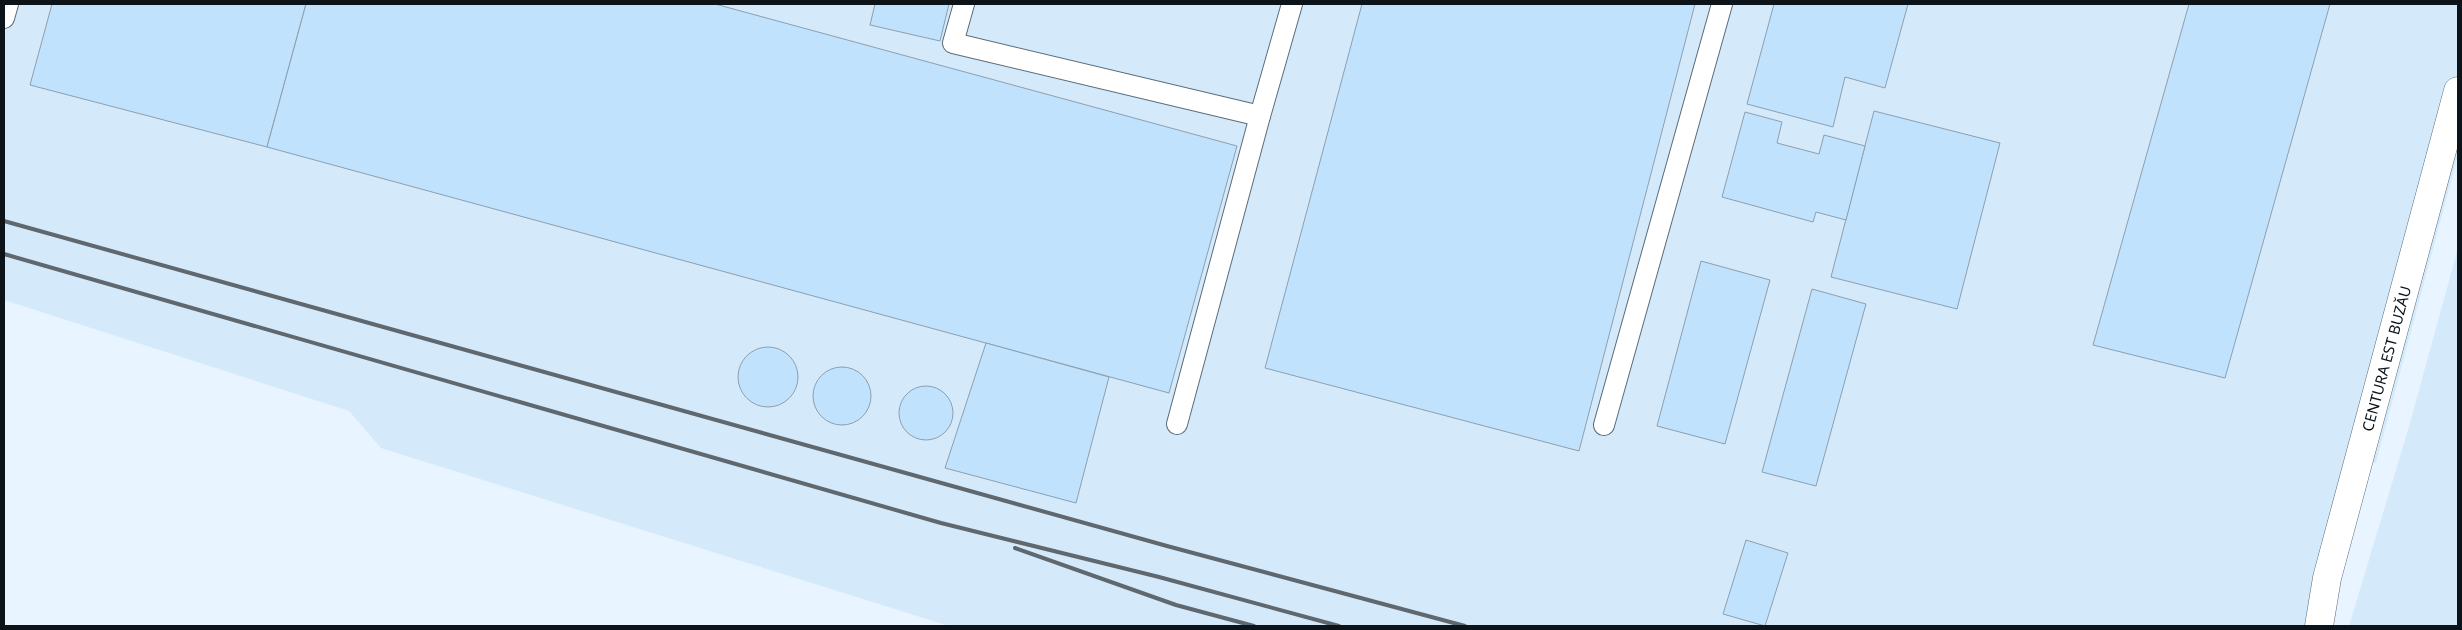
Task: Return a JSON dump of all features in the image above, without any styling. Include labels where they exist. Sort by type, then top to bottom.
[{"type":"main road","name":"CENTURA EST BUZĂU","points":[[2319,626],[2327,578],[2458,91]]},
{"type":"lane","points":[[4,18],[8,4]]},
{"type":"lane","points":[[964,4],[953,43],[1260,116]]},
{"type":"lane","points":[[1177,424],[1292,4]]},
{"type":"lane","points":[[1604,425],[1722,4]]},
{"type":"shaded area","points":[[4,4],[2458,4],[2458,155],[2376,463],[2361,462],[2323,626],[949,626],[381,448],[349,411],[4,300]]},
{"type":"shaded area","points":[[2458,248],[2458,626],[2349,626],[2408,430]]},
{"type":"building","points":[[52,4],[306,4],[267,147],[30,85]]},
{"type":"building","points":[[306,4],[715,4],[1237,146],[1169,393],[267,147]]},
{"type":"building","points":[[875,4],[949,4],[940,41],[870,25]]},
{"type":"building","points":[[1362,4],[1695,4],[1579,451],[1265,368]]},
{"type":"building","points":[[1774,4],[1908,4],[1885,88],[1845,77],[1833,127],[1747,104]]},
{"type":"building","points":[[2189,4],[2330,4],[2225,378],[2093,345]]},
{"type":"building","points":[[1874,111],[2000,143],[1957,309],[1831,277]]},
{"type":"building","points":[[1745,112],[1782,122],[1777,143],[1819,154],[1824,135],[1865,146],[1846,220],[1816,212],[1813,222],[1722,197]]},
{"type":"building","points":[[1701,261],[1770,280],[1725,444],[1657,426]]},
{"type":"building","points":[[1812,289],[1866,304],[1816,486],[1762,472]]},
{"type":"building","points":[[986,343],[1109,377],[1076,503],[945,468]]},
{"type":"building","points":[[762,347],[774,347],[785,352],[793,360],[798,371],[796,389],[785,402],[774,407],[762,407],[751,402],[743,394],[738,383],[738,371],[743,360],[751,352]]},
{"type":"building","points":[[842,367],[858,372],[866,380],[871,396],[866,412],[858,420],[842,425],[826,420],[818,412],[813,396],[818,380],[826,372]]},
{"type":"building","points":[[926,386],[936,388],[945,394],[951,403],[953,413],[951,423],[945,432],[936,438],[926,440],[916,438],[907,432],[901,423],[899,413],[901,403],[907,394],[916,388]]},
{"type":"building","points":[[1746,540],[1788,553],[1765,626],[1723,614]]},
{"type":"railway","points":[[4,221],[1167,546],[1465,626]]},
{"type":"railway","points":[[4,254],[941,523],[1159,577],[1339,626]]},
{"type":"railway","points":[[1015,548],[1176,605],[1254,626]]}]
